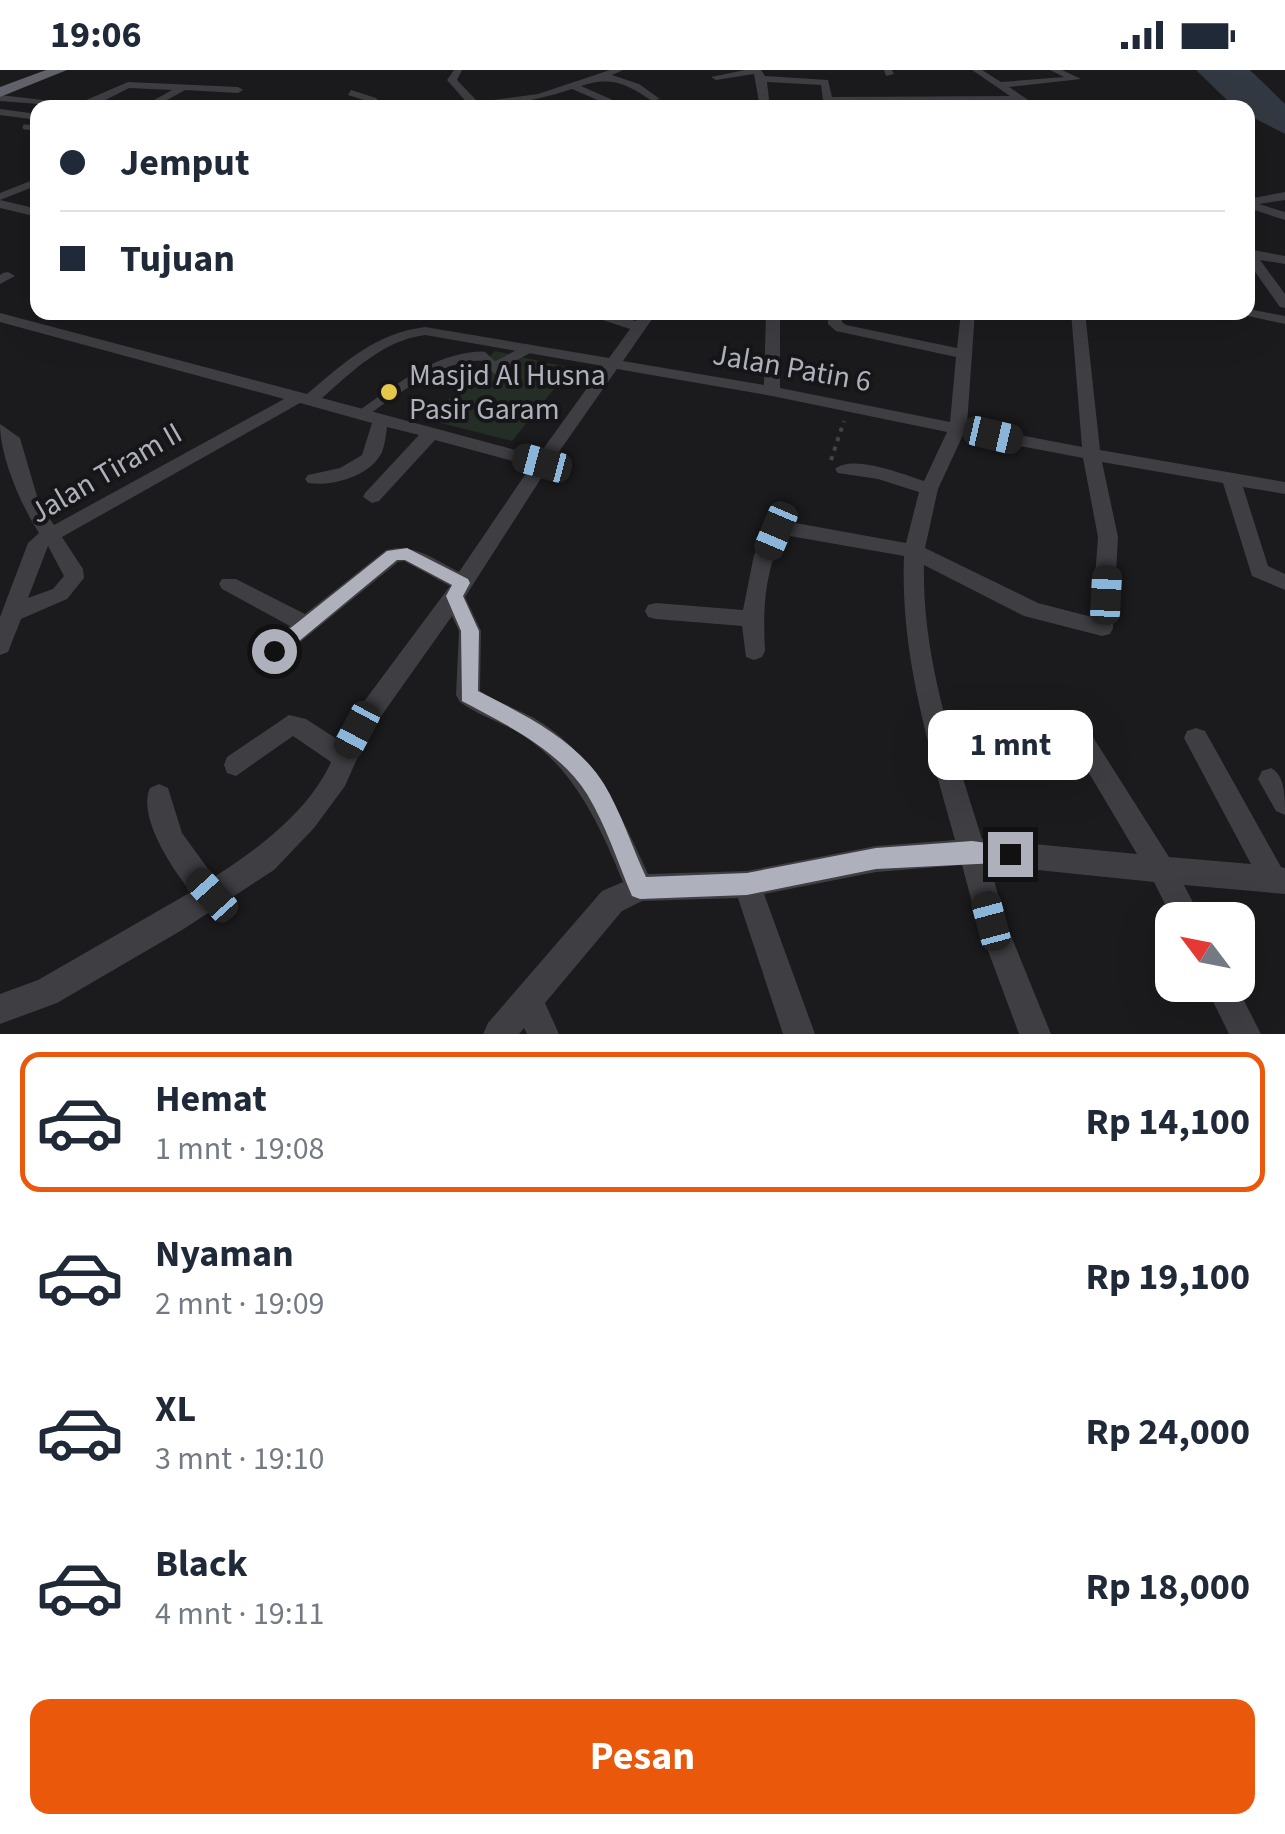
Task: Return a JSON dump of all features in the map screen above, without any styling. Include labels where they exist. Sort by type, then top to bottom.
[{"type":"highway","points":[[0,95],[60,70]]},
{"type":"street","points":[[458,70],[452,80],[471,100]]},
{"type":"street","points":[[552,100],[620,70]]},
{"type":"street","points":[[976,70],[1023,100]]},
{"type":"street","points":[[1000,85],[1076,80],[1057,71]]},
{"type":"street","points":[[1057,71],[1090,71]]},
{"type":"street","points":[[759,73],[764,100]]},
{"type":"street","points":[[716,77],[759,73],[822,81],[828,100]]},
{"type":"street","points":[[605,76],[636,86],[656,99]]},
{"type":"street","points":[[97,100],[129,85],[238,90]]},
{"type":"street","points":[[575,87],[607,100]]},
{"type":"street","points":[[161,100],[184,88]]},
{"type":"street","points":[[351,93],[373,100]]},
{"type":"street","points":[[0,95],[34,100]]},
{"type":"street","points":[[0,112],[30,116]]},
{"type":"street","points":[[0,200],[30,185]]},
{"type":"street","points":[[1255,202],[1285,196]]},
{"type":"street","points":[[0,200],[30,210]]},
{"type":"street","points":[[1255,205],[1285,216]]},
{"type":"street","points":[[1255,254],[1285,260]]},
{"type":"street","points":[[1255,263],[1285,304]]},
{"type":"street","points":[[1255,315],[1285,320]]},
{"type":"street","points":[[0,317],[542,463]]},
{"type":"street","points":[[38,327],[51,320]]},
{"type":"street","points":[[614,320],[640,327]]},
{"type":"street","points":[[0,1009],[46,992],[212,895],[264,861],[305,819],[336,778],[357,730],[645,320]]},
{"type":"street","points":[[768,320],[772,390]]},
{"type":"street","points":[[834,320],[840,328],[964,354]]},
{"type":"street","points":[[967,320],[958,426],[929,489],[914,551],[918,647],[932,715],[991,921],[1036,1034]]},
{"type":"street","points":[[754,651],[754,594],[764,557],[780,527],[914,551],[1032,610],[1102,628],[1108,537],[1091,452],[1079,320]]},
{"type":"street","name":"Jalan Patin 6","points":[[303,400],[416,321],[528,349],[772,390],[1285,488]]},
{"type":"street","name":"Jalan Tiram II","points":[[0,646],[34,550],[48,535],[303,400]]},
{"type":"street","points":[[314,479],[343,474],[363,463],[373,452],[382,420]]},
{"type":"street","points":[[0,429],[12,438],[30,504],[73,569],[74,578],[60,594],[14,612]]},
{"type":"street","points":[[372,497],[432,433]]},
{"type":"street","points":[[844,469],[880,474],[929,489]]},
{"type":"street","points":[[1231,479],[1259,571],[1285,582]]},
{"type":"street","points":[[274,651],[386,560],[400,553],[458,590],[470,631],[468,695],[530,728],[581,770],[597,791],[640,888]]},
{"type":"street","points":[[229,584],[306,625]]},
{"type":"street","points":[[656,611],[752,619]]},
{"type":"street","points":[[236,765],[289,725],[298,726],[342,757]]},
{"type":"street","points":[[1196,738],[1279,880]]},
{"type":"street","points":[[1082,741],[1179,902]]},
{"type":"street","points":[[1271,779],[1285,803]]},
{"type":"street","points":[[159,796],[165,832],[173,847],[212,895]]},
{"type":"street","points":[[499,1034],[612,901],[640,888],[747,884],[876,859],[972,851],[1279,880]]},
{"type":"street","points":[[747,884],[799,1034]]},
{"type":"street","points":[[528,1000],[543,1034]]},
{"type":"street","points":[[1229,1002],[1245,1034]]},
{"type":"lane","points":[[26,127],[30,127]]},
{"type":"lane","points":[[360,414],[458,358],[483,356],[497,370],[528,349]]},
{"type":"path","points":[[844,469],[830,462],[849,405]]},
{"type":"shaded area","points":[[1196,70],[1250,70],[1285,104],[1285,134],[1255,119],[1255,100],[1227,100]]},
{"type":"shaded area","points":[[495,351],[571,368],[512,441],[429,420]]},
{"type":"place","name":"Masjid Al Husna Pasir Garam","points":[[389,392]]},
{"type":"route","points":[[274,651],[393,555],[407,554],[462,583],[454,596],[470,631],[468,695],[530,728],[563,751],[581,770],[597,791],[640,888],[747,884],[876,859],[972,851],[1010,854]]}]
